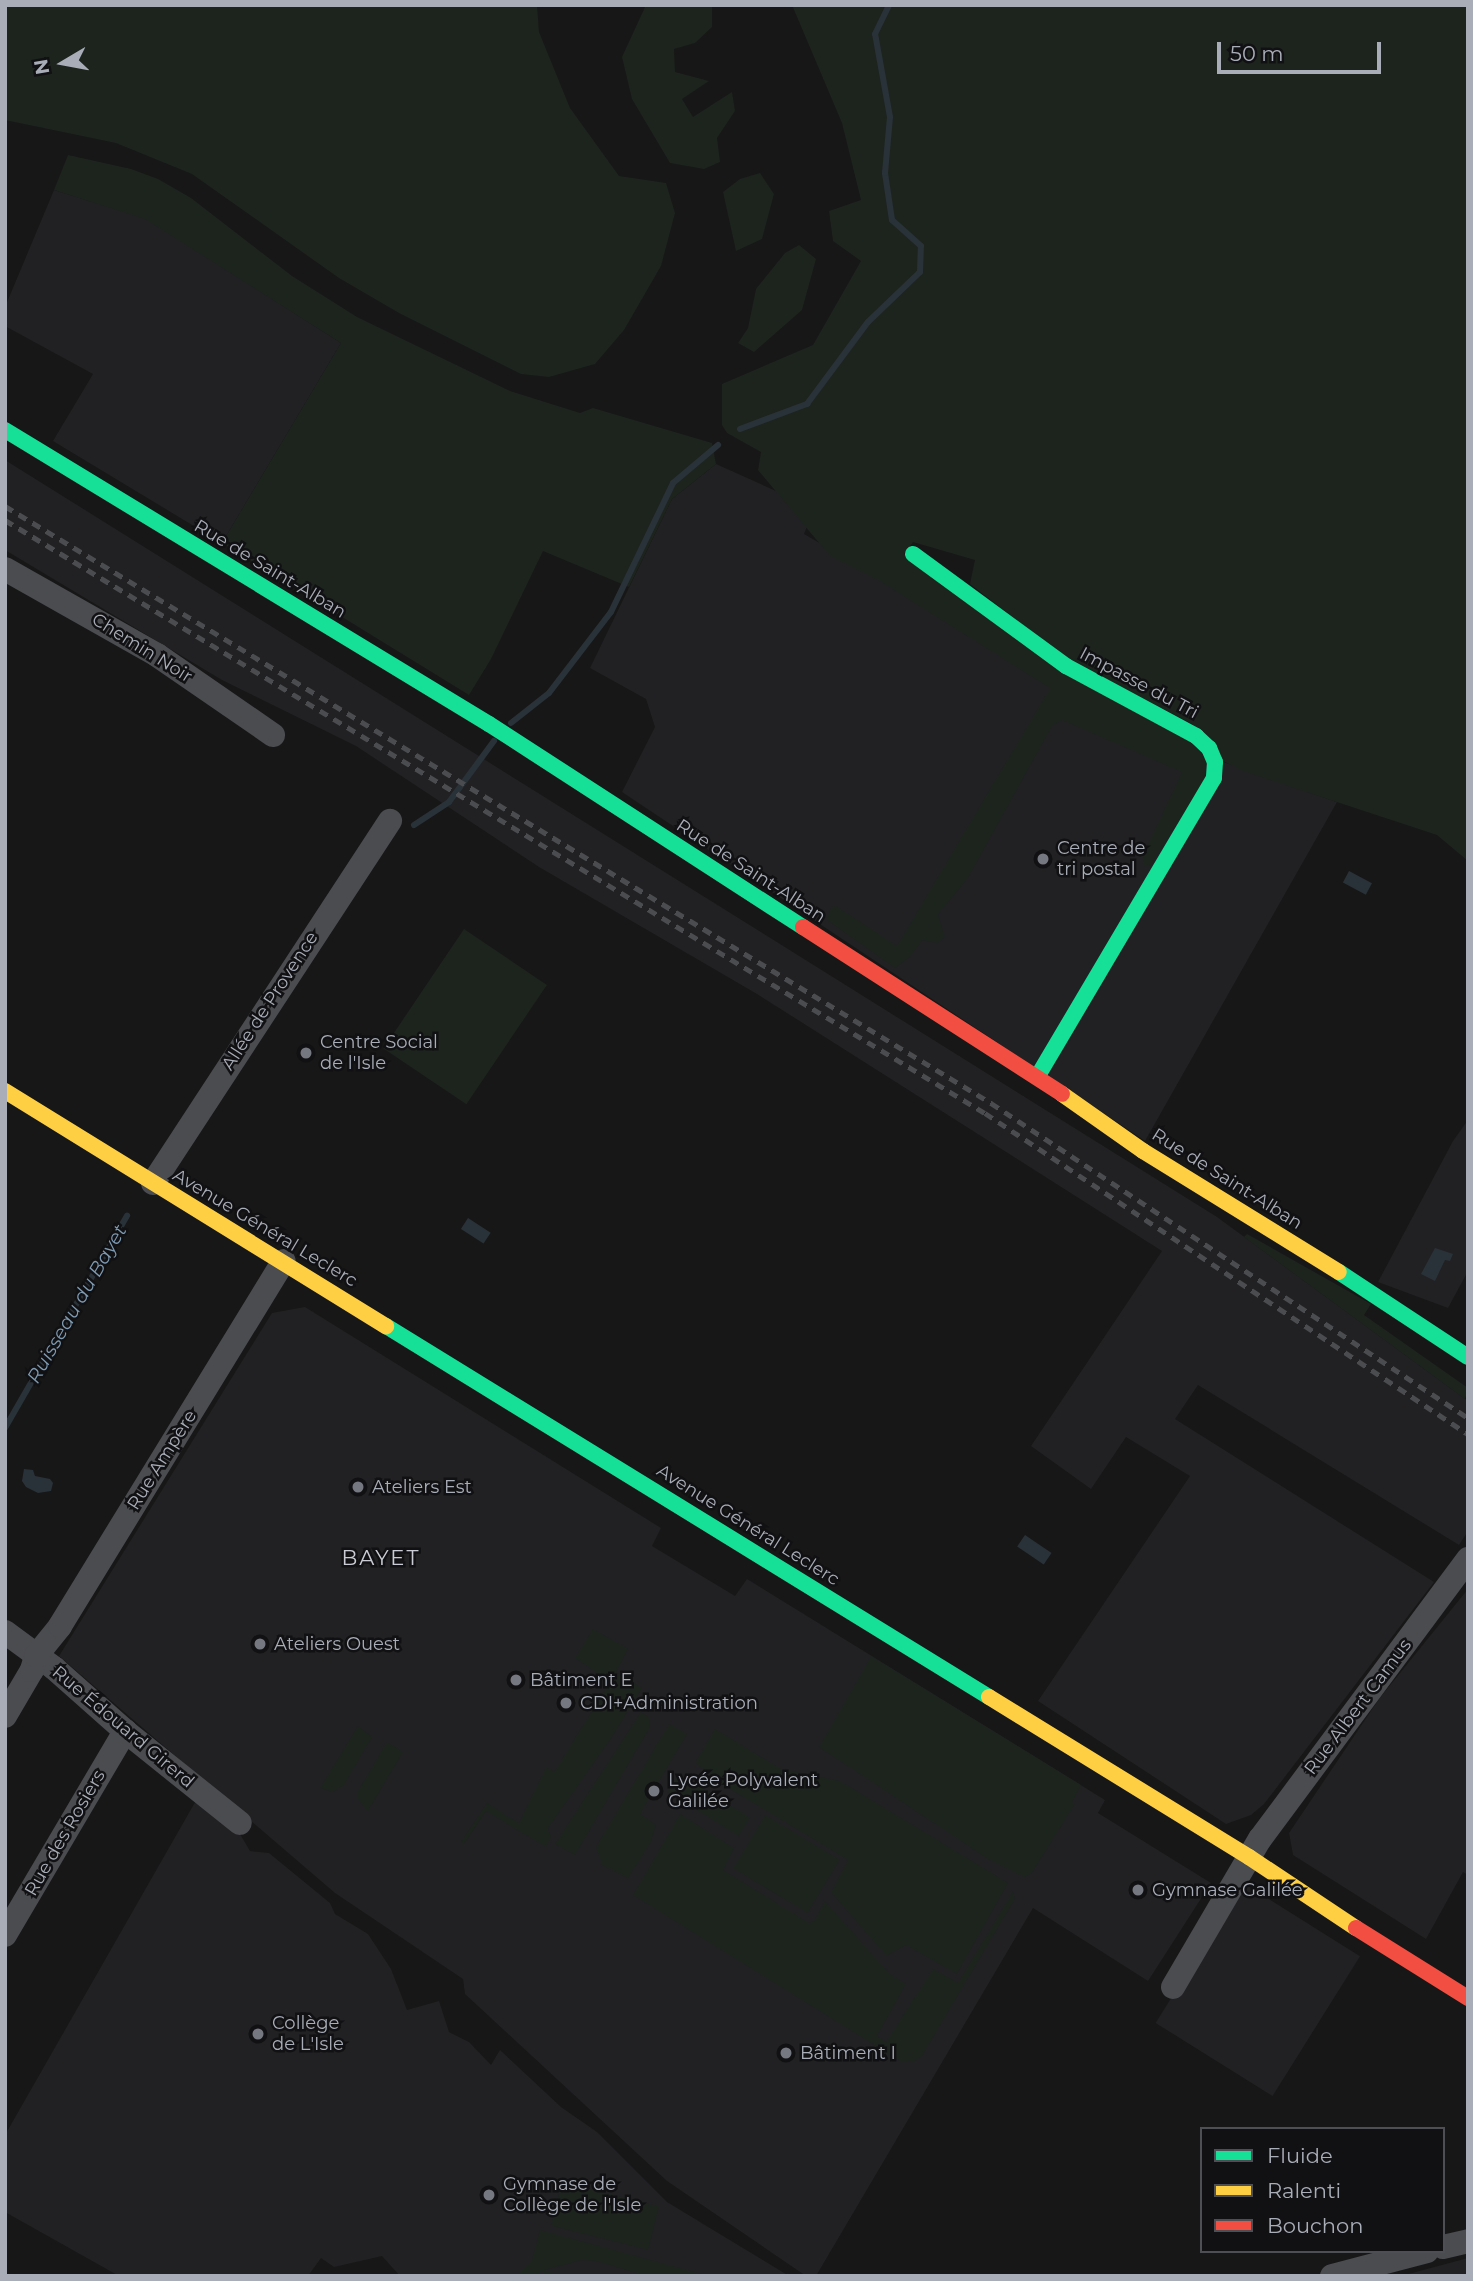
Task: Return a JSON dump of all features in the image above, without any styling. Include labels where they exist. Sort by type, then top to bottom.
[{"type":"street","name":"Rue de Saint-Alban","points":[[5,430],[489,724],[1037,1077],[1143,1151],[1380,1297],[1468,1357]]},
{"type":"street","name":"Impasse du Tri","points":[[913,554],[1066,666],[1196,736],[1209,748],[1215,762],[1214,778],[1208,789],[1037,1077]]},
{"type":"street","name":"Chemin Noir","points":[[5,569],[157,655],[273,735]]},
{"type":"street","name":"Allée de Provence","points":[[153,1183],[390,821]]},
{"type":"street","name":"Avenue Général Leclerc","points":[[5,1091],[1249,1857],[1468,1998]]},
{"type":"street","name":"Rue Ampère","points":[[5,1716],[32,1670],[36,1656],[60,1626],[284,1261]]},
{"type":"street","name":"Rue Albert Camus","points":[[1172,1987],[1249,1857],[1468,1559]]},
{"type":"street","name":"Rue Édouard Girerd","points":[[5,1632],[54,1668],[125,1731],[240,1823]]},
{"type":"street","name":"Rue des Rosiers","points":[[5,1935],[125,1731]]},
{"type":"street","points":[[1445,2247],[1468,2241]]},
{"type":"street","points":[[1332,2276],[1419,2253]]},
{"type":"shaded area","points":[[5,5],[537,5],[539,32],[570,108],[619,176],[666,183],[675,213],[661,266],[624,330],[595,364],[549,377],[521,374],[399,313],[339,278],[192,174],[116,143],[5,120]]},
{"type":"shaded area","points":[[646,5],[712,5],[712,27],[695,43],[674,49],[675,72],[709,81],[682,99],[693,117],[732,92],[735,111],[717,138],[720,162],[704,169],[670,163],[632,99],[622,57]]},
{"type":"shaded area","points":[[792,5],[1468,5],[1468,861],[1437,835],[1243,771],[1221,760],[1207,737],[1192,724],[1064,657],[970,584],[975,560],[913,542],[904,554],[1063,671],[1192,737],[1206,757],[1205,779],[1151,865],[1143,865],[1144,853],[1182,772],[1062,720],[1052,726],[968,878],[938,915],[945,937],[938,943],[922,940],[911,956],[895,968],[827,920],[831,907],[836,906],[897,946],[1050,688],[878,580],[830,556],[758,470],[761,452],[727,433],[722,425],[722,384],[813,345],[861,261],[833,241],[829,211],[861,200],[842,123]]},
{"type":"shaded area","points":[[68,155],[131,169],[158,179],[191,198],[292,276],[357,317],[510,391],[580,413],[593,408],[712,443],[716,464],[672,499],[629,587],[543,551],[491,659],[469,695],[222,543],[341,343],[145,219],[54,190]]},
{"type":"shaded area","points":[[760,173],[774,194],[762,239],[736,251],[723,192],[740,179]]},
{"type":"shaded area","points":[[54,190],[145,218],[341,343],[222,543],[53,441],[93,374],[5,326],[5,307]]},
{"type":"shaded area","points":[[799,245],[816,259],[802,310],[754,352],[738,343],[748,328],[756,289],[785,253]]},
{"type":"shaded area","points":[[5,460],[1217,1217],[1468,1401],[1468,1531],[1459,1545],[1198,1385],[1175,1419],[1434,1582],[1264,1804],[1251,1815],[1226,1824],[1038,1701],[1190,1476],[1126,1437],[1091,1489],[1031,1446],[1162,1251],[757,994],[539,867],[356,746],[222,680],[5,550]]},
{"type":"shaded area","points":[[716,464],[814,508],[804,534],[1161,740],[1337,802],[1145,1141],[622,792],[655,727],[646,699],[590,668],[672,499]]},
{"type":"shaded area","points":[[1349,871],[1372,883],[1366,895],[1343,882]]},
{"type":"shaded area","points":[[464,929],[547,985],[466,1104],[383,1048]]},
{"type":"shaded area","points":[[1468,1120],[1468,1271],[1448,1308],[1378,1282],[1453,1141]]},
{"type":"shaded area","points":[[468,1218],[491,1233],[484,1244],[461,1229]]},
{"type":"shaded area","points":[[1247,1234],[1371,1304],[1364,1315],[1468,1388],[1465,1399],[1244,1237]]},
{"type":"shaded area","points":[[1435,1248],[1453,1254],[1450,1261],[1445,1260],[1435,1281],[1421,1274]]},
{"type":"shaded area","name":"Lycée Polyvalent Galilée","points":[[305,1307],[661,1528],[652,1546],[735,1596],[747,1579],[1105,1800],[1098,1813],[1211,1883],[1148,1981],[1033,1908],[816,2276],[806,2276],[667,2181],[465,1994],[463,1979],[335,1893],[59,1656],[272,1313]]},
{"type":"shaded area","points":[[24,1469],[33,1470],[35,1476],[50,1479],[53,1483],[51,1491],[38,1493],[26,1487],[22,1481]]},
{"type":"shaded area","points":[[1025,1535],[1052,1553],[1044,1565],[1017,1547]]},
{"type":"shaded area","points":[[1468,1589],[1468,1875],[1463,1872],[1426,1939],[1293,1855],[1289,1833],[1379,1699]]},
{"type":"shaded area","points":[[593,1629],[628,1649],[616,1672],[642,1688],[610,1740],[548,1828],[551,1837],[546,1847],[486,1811],[464,1844],[461,1842],[487,1803],[519,1823],[546,1767],[554,1772],[610,1682],[575,1658]]},
{"type":"shaded area","points":[[871,1656],[1081,1785],[1072,1802],[1075,1804],[1032,1873],[1024,1877],[988,1859],[819,1747]]},
{"type":"shaded area","points":[[641,1712],[650,1718],[649,1729],[575,1855],[555,1844]]},
{"type":"shaded area","points":[[669,1724],[687,1734],[640,1814],[656,1825],[650,1844],[628,1878],[602,1865],[596,1847]]},
{"type":"shaded area","points":[[358,1726],[372,1737],[344,1785],[333,1792],[320,1788]]},
{"type":"shaded area","points":[[715,1729],[781,1769],[840,1781],[1008,1883],[957,1974],[906,1945],[886,1956],[831,1892],[848,1860],[730,1789],[695,1763]]},
{"type":"shaded area","points":[[387,1742],[403,1752],[368,1811],[358,1800],[358,1791]]},
{"type":"shaded area","points":[[679,1773],[750,1818],[739,1836],[667,1792]]},
{"type":"shaded area","name":"Collège de L'Isle","points":[[198,1797],[240,1834],[250,1851],[269,1853],[330,1903],[335,1914],[368,1934],[391,1969],[407,2010],[439,2001],[449,2032],[469,2042],[491,2065],[500,2050],[561,2107],[597,2132],[667,2202],[789,2276],[400,2276],[382,2256],[334,2267],[321,2258],[308,2276],[119,2276],[5,2212],[5,2135]]},
{"type":"shaded area","points":[[680,1814],[734,1848],[723,1870],[809,1923],[814,1921],[825,1901],[890,1974],[906,1984],[877,2036],[886,2042],[933,1969],[958,1983],[1013,1891],[1015,1899],[922,2056],[915,2061],[900,2061],[633,1895]]},
{"type":"shaded area","points":[[765,1815],[840,1860],[808,1913],[733,1868]]},
{"type":"shaded area","points":[[1243,1883],[1360,1956],[1273,2096],[1156,2023]]},
{"type":"shaded area","points":[[562,2182],[659,2206],[648,2250],[551,2226]]},
{"type":"shaded area","points":[[540,2230],[709,2276],[647,2276],[596,2261],[582,2260],[544,2270],[562,2276],[543,2276],[543,2271],[536,2276],[516,2276],[532,2260]]},
{"type":"shaded area","points":[[1468,2258],[1468,2276],[1401,2276]]},
{"type":"waterway","name":"Ruisseau du Bayet","points":[[740,429],[807,404],[868,322],[920,272],[921,246],[892,220],[885,173],[890,117],[875,34],[889,5]]},
{"type":"waterway","name":"Ruisseau du Bayet","points":[[511,723],[549,693],[611,612],[673,483],[718,445]]},
{"type":"waterway","name":"Ruisseau du Bayet","points":[[414,825],[449,802],[494,741]]},
{"type":"waterway","name":"Ruisseau du Bayet","points":[[5,1428],[127,1216]]},
{"type":"railway","points":[[5,506],[991,1103],[1468,1418]]},
{"type":"railway","points":[[5,520],[985,1113],[1468,1434]]},
{"type":"traffic: fast","points":[[5,430],[489,724],[803,927]]},
{"type":"traffic: fast","points":[[913,554],[1066,666],[1196,736],[1209,748],[1215,762],[1214,778],[1037,1077]]},
{"type":"traffic: fast","points":[[1339,1272],[1468,1357]]},
{"type":"traffic: fast","points":[[386,1326],[989,1697]]},
{"type":"traffic: slow","points":[[5,1091],[386,1326]]},
{"type":"traffic: slow","points":[[1062,1094],[1143,1151],[1339,1272]]},
{"type":"traffic: slow","points":[[989,1697],[1249,1857],[1356,1928]]},
{"type":"traffic: jam","points":[[803,927],[1062,1094]]},
{"type":"traffic: jam","points":[[1356,1928],[1468,1998]]},
{"type":"place","name":"Centre de tri postal","points":[[1043,859]]},
{"type":"place","name":"Centre Social de l'Isle","points":[[306,1053]]},
{"type":"place","name":"Ateliers Est","points":[[358,1487]]},
{"type":"place","name":"Ateliers Ouest","points":[[260,1644]]},
{"type":"place","name":"Bâtiment E","points":[[516,1680]]},
{"type":"place","name":"CDI+Administration","points":[[566,1703]]},
{"type":"place","name":"Lycée Polyvalent Galilée","points":[[654,1791]]},
{"type":"place","name":"Gymnase Galilée","points":[[1138,1890]]},
{"type":"place","name":"Collège de L'Isle","points":[[258,2034]]},
{"type":"place","name":"Bâtiment I","points":[[786,2053]]},
{"type":"place","name":"Gymnase de Collège de l'Isle","points":[[489,2195]]},
{"type":"district","name":"BAYET","points":[[381,1558]]}]
